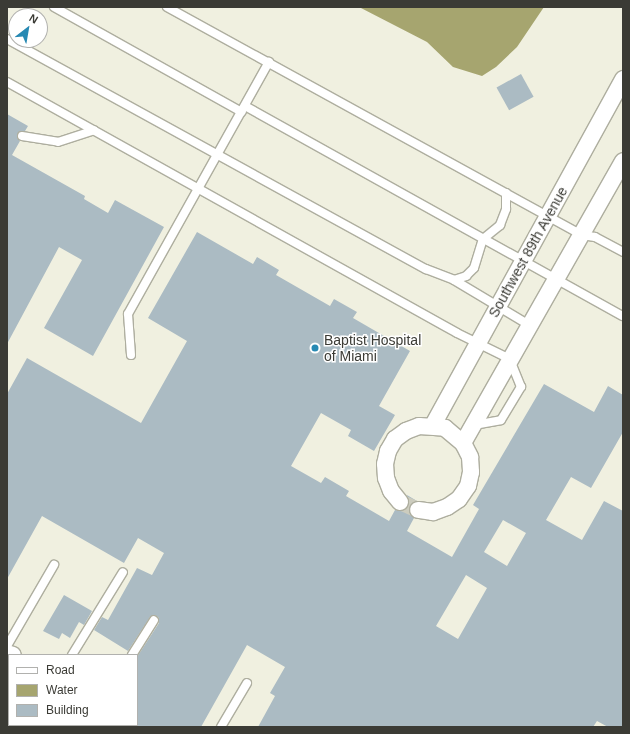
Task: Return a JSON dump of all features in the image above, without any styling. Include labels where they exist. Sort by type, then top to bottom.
[{"type":"street","name":"Southwest 89th Avenue","points":[[433,425],[623,80]]},
{"type":"street","points":[[463,443],[531,326],[623,161]]},
{"type":"street","points":[[400,502],[391,491],[386,478],[385,464],[388,451],[395,439],[406,431],[419,426],[433,425],[445,428],[463,443],[470,457],[471,472],[468,486],[459,499],[447,507],[433,512],[418,510]]},
{"type":"lane","points":[[54,7],[558,278],[623,316]]},
{"type":"lane","points":[[167,7],[582,235],[595,237],[623,252]]},
{"type":"lane","points":[[7,39],[219,154],[426,269],[454,280],[497,308],[531,326]]},
{"type":"lane","points":[[131,355],[128,314],[219,154],[269,62]]},
{"type":"lane","points":[[7,82],[456,333],[478,342],[511,361],[521,387],[501,420],[474,425]]},
{"type":"lane","points":[[22,136],[58,142],[94,130]]},
{"type":"lane","points":[[454,280],[466,276],[474,268],[483,239],[500,225],[504,218],[506,193]]},
{"type":"lane","points":[[7,646],[54,565]]},
{"type":"lane","points":[[73,654],[123,572]]},
{"type":"lane","points":[[133,654],[154,620]]},
{"type":"lane","points":[[221,727],[247,683]]},
{"type":"water","points":[[359,7],[544,7],[517,47],[496,67],[482,76],[453,67],[427,42]]},
{"type":"building","points":[[521,74],[534,97],[509,110],[497,88]]},
{"type":"building","points":[[7,114],[28,126],[25,131],[18,133],[17,138],[20,141],[12,155],[85,196],[84,199],[108,213],[115,200],[164,227],[93,356],[44,328],[82,260],[59,247],[7,344]]},
{"type":"building","points":[[197,232],[253,264],[257,257],[279,270],[276,275],[330,306],[334,299],[357,312],[353,318],[410,351],[379,406],[395,415],[374,451],[348,436],[351,430],[321,413],[291,466],[321,483],[325,477],[349,491],[346,496],[389,521],[395,510],[402,511],[409,506],[407,495],[417,501],[409,508],[414,518],[407,531],[452,557],[479,509],[473,505],[544,384],[594,412],[608,386],[623,395],[623,432],[591,488],[571,477],[546,520],[582,540],[604,501],[623,511],[623,727],[608,727],[597,721],[593,727],[258,727],[275,696],[270,693],[285,667],[247,645],[201,727],[137,727],[138,655],[159,623],[159,618],[155,615],[150,617],[128,651],[94,630],[102,617],[108,620],[137,568],[152,575],[164,553],[138,538],[124,563],[42,516],[7,579],[7,394],[27,358],[141,423],[187,341],[148,318]],"holes":[[[503,520],[526,533],[507,566],[484,552]],[[466,575],[487,588],[458,639],[436,626]]]},
{"type":"building","points":[[64,595],[92,611],[84,625],[79,622],[70,638],[62,633],[59,639],[43,631]]},
{"type":"tunnel","points":[[400,502],[418,510]]},
{"type":"place","name":"Baptist Hospital of Miami","points":[[315,348]]}]
